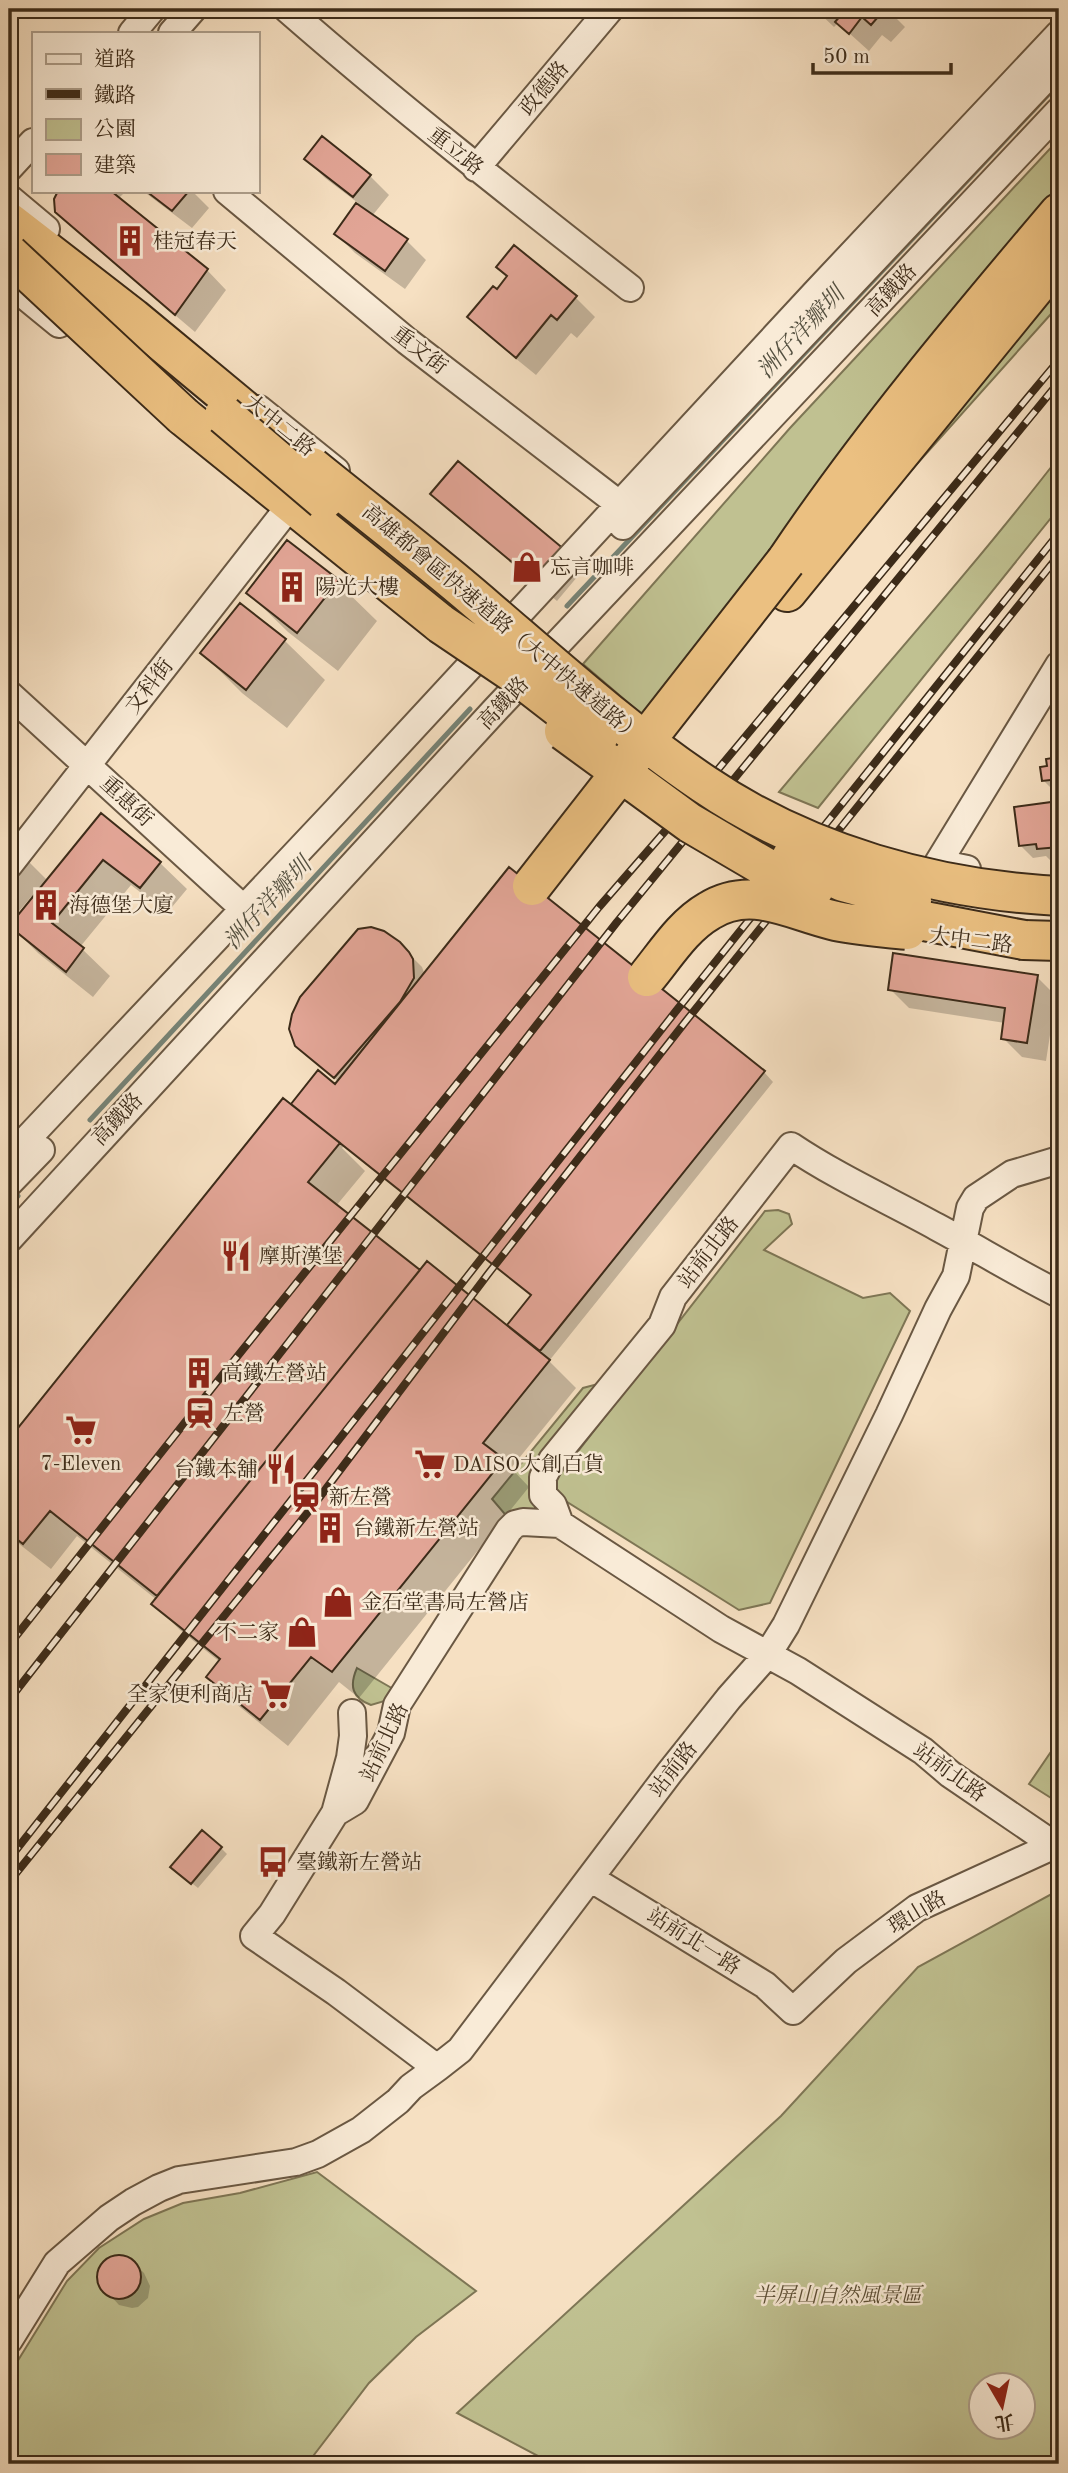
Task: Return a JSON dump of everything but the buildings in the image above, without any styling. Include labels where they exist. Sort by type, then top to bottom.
[{"type":"highway","points":[[18,213],[224,415],[473,626],[527,666],[608,714]]},
{"type":"highway","name":"高雄都會區快速道路（大中快速道路）","points":[[18,213],[133,318],[468,593],[608,714],[706,785],[773,823],[841,852],[915,876],[1013,894],[1059,896]]},
{"type":"highway","points":[[1059,213],[978,308],[822,508],[786,561],[540,892],[1059,258]]},
{"type":"highway","points":[[786,561],[837,514],[992,317],[1059,237]]},
{"type":"highway","points":[[9,254],[183,416]]},
{"type":"highway","name":"高雄都會區快速道路（大中快速道路）","points":[[9,276],[441,624],[506,688],[690,824],[765,867],[829,896],[898,916],[1042,940]]},
{"type":"highway","points":[[441,624],[518,677],[653,779],[749,839],[843,882],[921,904],[1006,918],[1059,920]]},
{"type":"highway","points":[[647,977],[694,922],[710,910],[743,899],[770,901],[827,919],[857,925],[1005,942],[1042,940]]},
{"type":"street","points":[[133,32],[152,9]]},
{"type":"street","points":[[173,32],[193,9]]},
{"type":"street","name":"重立路","points":[[287,9],[366,78],[630,288]]},
{"type":"street","name":"政德路","points":[[477,168],[610,9]]},
{"type":"street","name":"高鐵路","points":[[524,619],[619,504],[1059,34]]},
{"type":"street","name":"高鐵路","points":[[21,1145],[1059,64]]},
{"type":"street","name":"高鐵路","points":[[9,1239],[509,696],[1059,111]]},
{"type":"street","points":[[9,168],[32,143]]},
{"type":"street","name":"重文街","points":[[228,192],[407,341],[619,504]]},
{"type":"street","points":[[18,213],[71,261],[143,319]]},
{"type":"street","name":"大中二路","points":[[18,213],[556,646]]},
{"type":"street","points":[[9,283],[32,285],[109,348]]},
{"type":"street","points":[[9,283],[289,507],[509,696]]},
{"type":"street","name":"文科街","points":[[9,865],[289,507]]},
{"type":"street","points":[[1059,665],[938,863],[963,869],[1059,880]]},
{"type":"street","name":"高鐵路","points":[[9,1183],[21,1145],[244,909],[478,668]]},
{"type":"street","name":"重惠街","points":[[9,694],[244,909]]},
{"type":"street","points":[[1032,707],[1059,705]]},
{"type":"street","name":"大中二路","points":[[882,936],[940,933],[1059,953]]},
{"type":"street","points":[[21,1145],[68,1173]]},
{"type":"street","name":"站前北路","points":[[560,1524],[553,1505],[543,1495],[543,1478],[552,1460],[662,1325],[673,1297],[791,1146],[820,1165],[963,1242]]},
{"type":"street","name":"站前路","points":[[9,2340],[57,2263],[125,2207],[178,2180],[296,2162],[318,2154],[361,2130],[460,2050],[678,1761],[768,1654],[790,1618],[956,1276],[970,1208],[976,1199],[1012,1174],[1059,1160]]},
{"type":"street","points":[[963,1242],[1059,1294]]},
{"type":"street","name":"站前北路","points":[[335,1813],[355,1801],[391,1733],[397,1705],[509,1530],[515,1524],[523,1522],[560,1524],[721,1629],[768,1654],[923,1751],[950,1774],[1056,1844]]},
{"type":"street","name":"站前北路","points":[[352,1713],[353,1736],[335,1813],[272,1914],[254,1936],[336,1992],[438,2068]]},
{"type":"street","name":"環山路","points":[[793,2011],[846,1961],[917,1908],[1056,1844]]},
{"type":"street","name":"站前北一路","points":[[590,1878],[765,1985],[793,2011]]},
{"type":"green space","points":[[1059,139],[1059,305],[832,559],[646,718],[583,664],[790,428]]},
{"type":"green space","points":[[1059,457],[1059,508],[818,808],[779,792],[956,584]]},
{"type":"green space","points":[[778,1210],[789,1214],[792,1224],[764,1250],[863,1298],[890,1293],[910,1311],[770,1603],[739,1610],[564,1500],[555,1481],[765,1211]]},
{"type":"green space","points":[[594,1385],[594,1398],[539,1506],[534,1513],[509,1519],[492,1499],[583,1388]]},
{"type":"green space","points":[[357,1668],[395,1690],[388,1700],[371,1705],[356,1695],[353,1680]]},
{"type":"green space","points":[[1059,1740],[1059,1803],[1029,1784]]},
{"type":"green space","name":"半屏山自然風景區","points":[[1059,1890],[1059,2464],[553,2464],[457,2413],[781,2116],[918,1967]]},
{"type":"green space","points":[[317,2172],[476,2291],[416,2337],[369,2383],[307,2464],[9,2464],[9,2375],[67,2281],[99,2248],[144,2219],[183,2203],[240,2193]]},
{"type":"waterway","name":"洲仔洋瓣圳","points":[[567,606],[1059,83]]},
{"type":"waterway","name":"洲仔洋瓣圳","points":[[90,1120],[470,709]]},
{"type":"waterway","name":"洲仔洋瓣圳","points":[[9,1207],[18,1196]]},
{"type":"railway","points":[[9,1645],[599,907],[700,791],[1059,360]]},
{"type":"railway","points":[[9,1700],[617,922],[1059,382]]},
{"type":"railway","points":[[9,1859],[676,1011],[1059,533]]},
{"type":"railway","points":[[9,1882],[313,1506],[488,1274],[686,1021],[1059,555]]},
{"type":"place","name":"桂冠春天","points":[[130,241]]},
{"type":"place","name":"忘言咖啡","points":[[527,567]]},
{"type":"place","name":"陽光大樓","points":[[292,587]]},
{"type":"place","name":"海德堡大廈","points":[[46,905]]},
{"type":"place","name":"摩斯漢堡","points":[[236,1256]]},
{"type":"place","name":"高鐵左營站","points":[[199,1373]]},
{"type":"place","name":"左營","points":[[200,1413]]},
{"type":"place","name":"7-Eleven","points":[[81,1430]]},
{"type":"place","name":"DAISO大創百貨","points":[[430,1464]]},
{"type":"place","name":"台鐵本舖","points":[[281,1469]]},
{"type":"place","name":"新左營","points":[[306,1497]]},
{"type":"place","name":"台鐵新左營站","points":[[330,1528]]},
{"type":"place","name":"金石堂書局左營店","points":[[338,1602]]},
{"type":"place","name":"不二家","points":[[302,1632]]},
{"type":"place","name":"全家便利商店","points":[[276,1694]]},
{"type":"place","name":"臺鐵新左營站","points":[[273,1862]]}]
